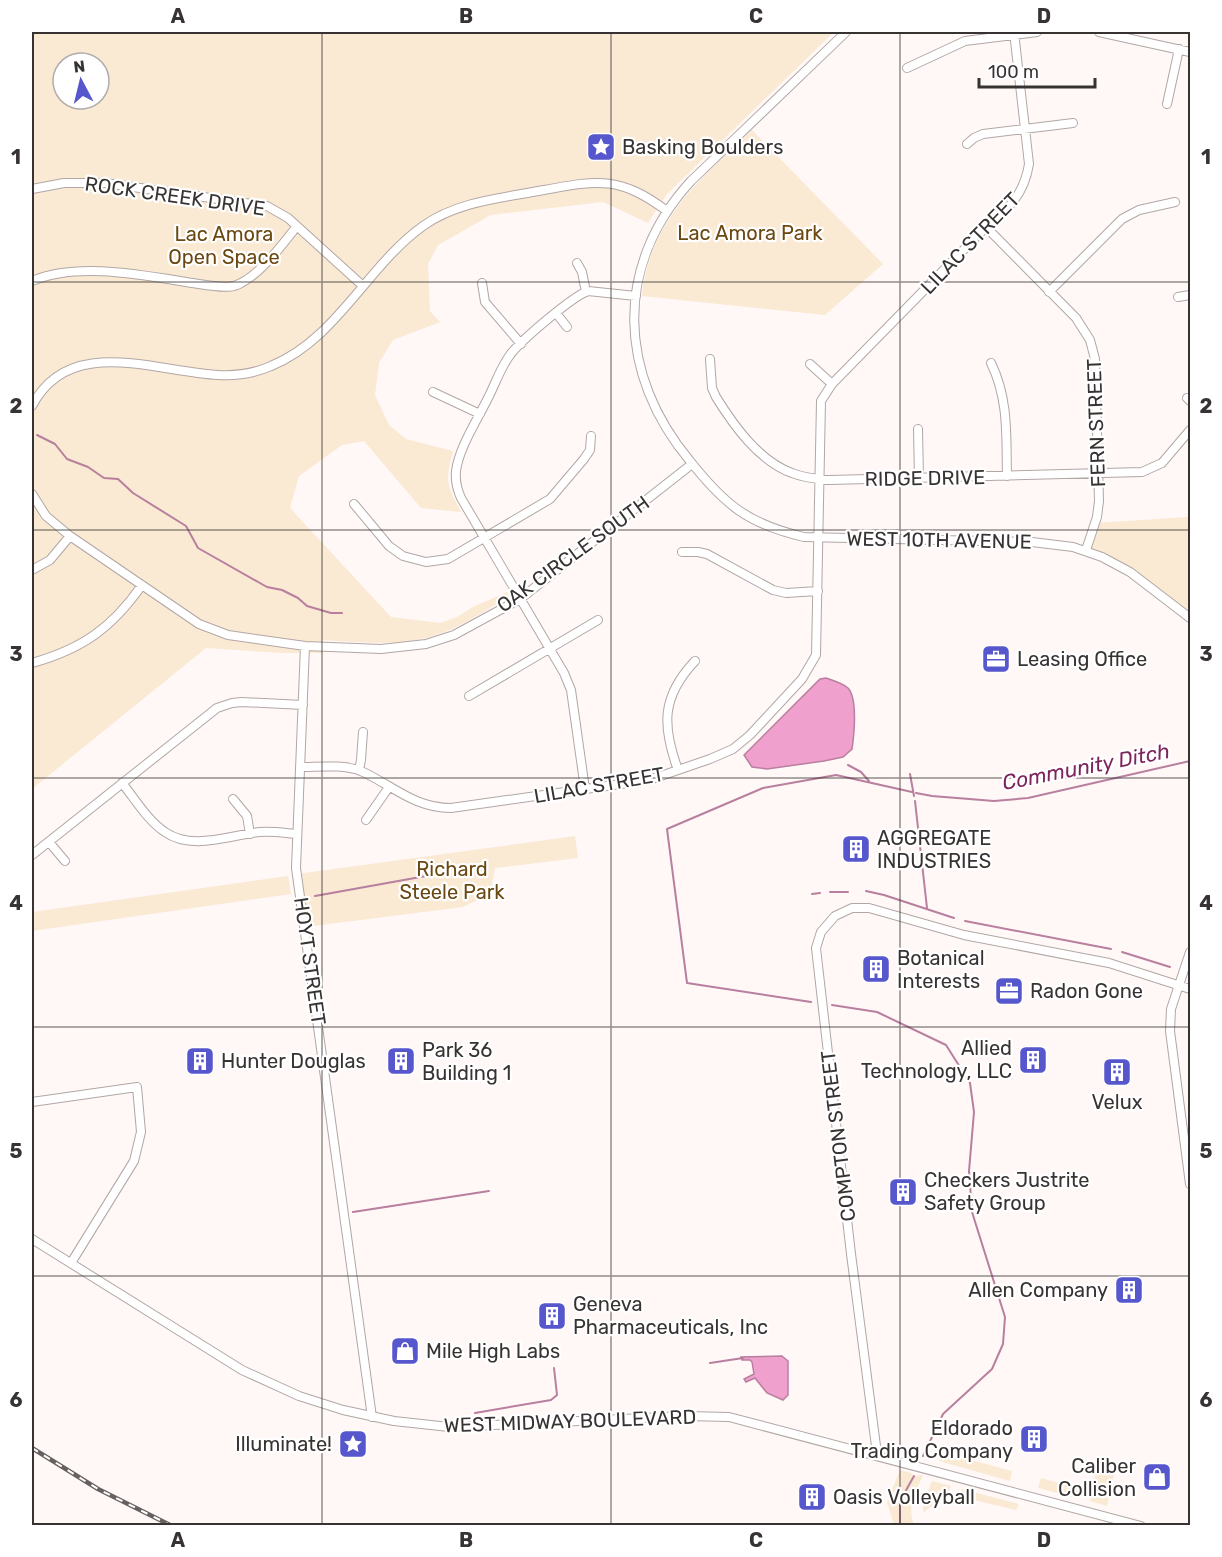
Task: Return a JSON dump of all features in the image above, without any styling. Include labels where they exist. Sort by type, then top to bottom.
[{"type":"street","name":"WEST 10TH AVENUE","points":[[846,32],[691,181],[655,230],[647,250],[636,296],[635,343],[642,378],[660,419],[692,464],[724,500],[749,518],[784,533],[818,538],[1054,543],[1086,550],[1130,572],[1191,618]]},
{"type":"street","points":[[907,68],[965,40],[1037,32]]},
{"type":"street","points":[[1099,32],[1191,52]]},
{"type":"street","name":"LILAC STREET","points":[[300,767],[358,770],[414,801],[434,808],[442,808],[648,780],[733,749],[750,735],[802,679],[816,655],[821,401],[832,384],[986,227],[1009,208],[1027,179],[1029,164],[1015,33]]},
{"type":"street","points":[[1167,104],[1179,50]]},
{"type":"street","points":[[967,144],[982,134],[1073,123]]},
{"type":"street","points":[[32,405],[34,395],[65,372],[81,365],[110,361],[219,375],[263,369],[288,358],[307,345],[398,247],[424,225],[448,212],[478,202],[596,182],[627,187],[640,192],[667,211]]},
{"type":"street","name":"ROCK CREEK DRIVE","points":[[32,189],[64,183],[105,183],[256,204],[276,210],[297,226],[363,286]]},
{"type":"street","points":[[1049,292],[1109,229],[1122,219],[1139,210],[1175,202]]},
{"type":"street","points":[[32,281],[61,272],[92,270],[214,286],[232,286],[243,283],[255,274],[297,226]]},
{"type":"street","name":"FERN STREET","points":[[986,227],[1080,323],[1092,346],[1096,370],[1098,511],[1086,550]]},
{"type":"street","points":[[577,263],[582,272],[586,292]]},
{"type":"street","points":[[482,283],[485,302],[521,344]]},
{"type":"street","points":[[585,789],[572,690],[461,498],[456,480],[459,460],[480,414],[506,362],[521,344],[571,300],[586,292],[636,296]]},
{"type":"street","points":[[1178,297],[1191,295]]},
{"type":"street","points":[[556,313],[567,327]]},
{"type":"street","name":"RIDGE DRIVE","points":[[710,359],[712,388],[716,397],[753,445],[764,457],[784,470],[807,478],[1133,473],[1155,468],[1169,456],[1191,430]]},
{"type":"street","points":[[991,363],[1003,392],[1007,476]]},
{"type":"street","points":[[810,364],[832,384]]},
{"type":"street","points":[[434,392],[480,414]]},
{"type":"street","points":[[918,429],[919,478]]},
{"type":"street","points":[[354,504],[389,546],[403,556],[414,561],[433,562],[448,558],[542,504],[558,491],[590,450],[591,436]]},
{"type":"street","name":"OAK CIRCLE SOUTH","points":[[32,494],[46,516],[70,536],[199,624],[228,635],[305,646],[381,649],[426,644],[454,635],[520,599],[692,464]]},
{"type":"street","points":[[32,570],[50,560],[70,536]]},
{"type":"street","points":[[682,552],[707,554],[773,590],[786,593],[818,591]]},
{"type":"street","points":[[32,663],[63,653],[95,635],[118,617],[142,585]]},
{"type":"street","points":[[469,696],[598,620]]},
{"type":"street","name":"HOYT STREET","points":[[305,646],[297,868],[372,1417]]},
{"type":"street","points":[[678,770],[670,747],[666,717],[673,691],[695,661]]},
{"type":"street","points":[[32,855],[204,717],[225,705],[242,702],[303,705]]},
{"type":"street","points":[[358,770],[363,732]]},
{"type":"street","points":[[122,783],[157,826],[176,838],[194,841],[268,832],[297,834]]},
{"type":"street","points":[[366,819],[389,787]]},
{"type":"street","points":[[233,799],[247,816],[250,834]]},
{"type":"street","points":[[50,842],[65,861]]},
{"type":"street","name":"COMPTON STREET","points":[[874,1455],[876,1446],[823,1009],[817,944],[821,932],[833,917],[860,908],[1015,946],[1108,963],[1191,989]]},
{"type":"street","points":[[1191,952],[1171,1009],[1170,1031],[1191,1184]]},
{"type":"street","points":[[32,1102],[137,1088],[141,1132],[134,1161],[71,1263]]},
{"type":"street","name":"WEST MIDWAY BOULEVARD","points":[[32,1239],[227,1361],[263,1380],[314,1401],[372,1417],[420,1425],[460,1427],[710,1415],[737,1419],[1141,1526]]},
{"type":"green space","name":"Lac Amora Open Space","points":[[32,32],[834,32],[667,194],[648,223],[603,202],[491,215],[438,245],[428,264],[430,311],[440,322],[393,340],[379,363],[375,395],[389,425],[406,439],[453,451],[448,482],[461,512],[421,508],[364,441],[342,445],[299,476],[290,508],[391,617],[440,623],[507,592],[509,596],[458,626],[426,638],[375,643],[323,640],[323,653],[206,648],[32,789]]},
{"type":"green space","name":"Lac Amora Park","points":[[752,130],[883,264],[825,315],[642,296],[647,269],[666,223],[697,184]]},
{"type":"green space","points":[[1190,513],[1190,618],[1138,577],[1086,550],[1095,523],[1188,517]]},
{"type":"green space","name":"Richard Steele Park","points":[[575,836],[578,858],[495,868],[490,894],[463,907],[305,927],[297,874]]},
{"type":"green space","points":[[288,876],[291,894],[32,931],[32,912]]},
{"type":"green space","points":[[945,1453],[1012,1471],[1010,1481],[939,1461]]},
{"type":"green space","points":[[1097,1469],[1111,1472],[1114,1475],[1107,1506],[1090,1501]]},
{"type":"green space","points":[[900,1470],[914,1476],[923,1475],[912,1506],[914,1525],[894,1525],[887,1502]]},
{"type":"green space","points":[[1041,1478],[1080,1489],[1077,1498],[1038,1488]]},
{"type":"green space","points":[[932,1481],[951,1486],[949,1492],[923,1513],[923,1504]]},
{"type":"green space","points":[[962,1489],[1019,1504],[1016,1510],[965,1498],[960,1494]]},
{"type":"shaded area","points":[[826,678],[846,686],[851,693],[855,717],[852,749],[843,757],[824,761],[767,769],[752,767],[744,755],[820,679]]},
{"type":"shaded area","points":[[782,1356],[788,1361],[788,1395],[783,1400],[767,1393],[755,1378],[746,1382],[744,1379],[754,1374],[752,1362],[742,1360],[741,1357]]},
{"type":"waterway","points":[[37,435],[55,444],[67,459],[88,467],[104,478],[118,479],[133,493],[186,526],[198,548],[267,587],[282,590],[298,598],[307,606],[331,613],[342,613]]},
{"type":"waterway","name":"Community Ditch","points":[[916,793],[994,801],[1028,798],[1190,761]]},
{"type":"waterway","points":[[848,765],[861,772],[869,781]]},
{"type":"waterway","points":[[910,774],[914,796]]},
{"type":"waterway","name":"Community Ditch","points":[[811,1002],[687,983],[667,829],[763,788],[836,775],[912,792]]},
{"type":"waterway","points":[[915,801],[927,908]]},
{"type":"waterway","points":[[315,896],[426,876]]},
{"type":"waterway","points":[[866,891],[954,918]]},
{"type":"waterway","points":[[830,892],[848,892]]},
{"type":"waterway","points":[[812,894],[820,893]]},
{"type":"waterway","points":[[965,921],[1111,949]]},
{"type":"waterway","points":[[1122,952],[1170,967]]},
{"type":"waterway","name":"Community Ditch","points":[[832,1005],[877,1012],[946,1045],[970,1083],[974,1112],[969,1171],[972,1212],[1005,1317],[1003,1344],[992,1369],[943,1414],[923,1456]]},
{"type":"waterway","points":[[353,1212],[489,1191]]},
{"type":"waterway","points":[[710,1363],[743,1358]]},
{"type":"waterway","points":[[475,1413],[551,1400],[557,1395],[554,1368]]},
{"type":"waterway","name":"Community Ditch","points":[[900,1526],[900,1501],[914,1476]]},
{"type":"railway","points":[[32,1448],[98,1489],[172,1526]]},
{"type":"place","name":"Basking Boulders","points":[[601,147]]},
{"type":"place","name":"Leasing Office","points":[[996,659]]},
{"type":"place","name":"AGGREGATE INDUSTRIES","points":[[856,849]]},
{"type":"place","name":"Botanical Interests","points":[[876,969]]},
{"type":"place","name":"Radon Gone","points":[[1009,991]]},
{"type":"place","name":"Allied Technology, LLC","points":[[1033,1060]]},
{"type":"place","name":"Hunter Douglas","points":[[200,1061]]},
{"type":"place","name":"Park 36 Building 1","points":[[401,1061]]},
{"type":"place","name":"Velux","points":[[1117,1072]]},
{"type":"place","name":"Checkers Justrite Safety Group","points":[[903,1192]]},
{"type":"place","name":"Allen Company","points":[[1129,1290]]},
{"type":"place","name":"Geneva Pharmaceuticals, Inc","points":[[552,1316]]},
{"type":"place","name":"Mile High Labs","points":[[405,1351]]},
{"type":"place","name":"Eldorado Trading Company","points":[[1034,1439]]},
{"type":"place","name":"Illuminate!","points":[[353,1444]]},
{"type":"place","name":"Caliber Collision","points":[[1157,1477]]},
{"type":"place","name":"Oasis Volleyball","points":[[812,1497]]}]
